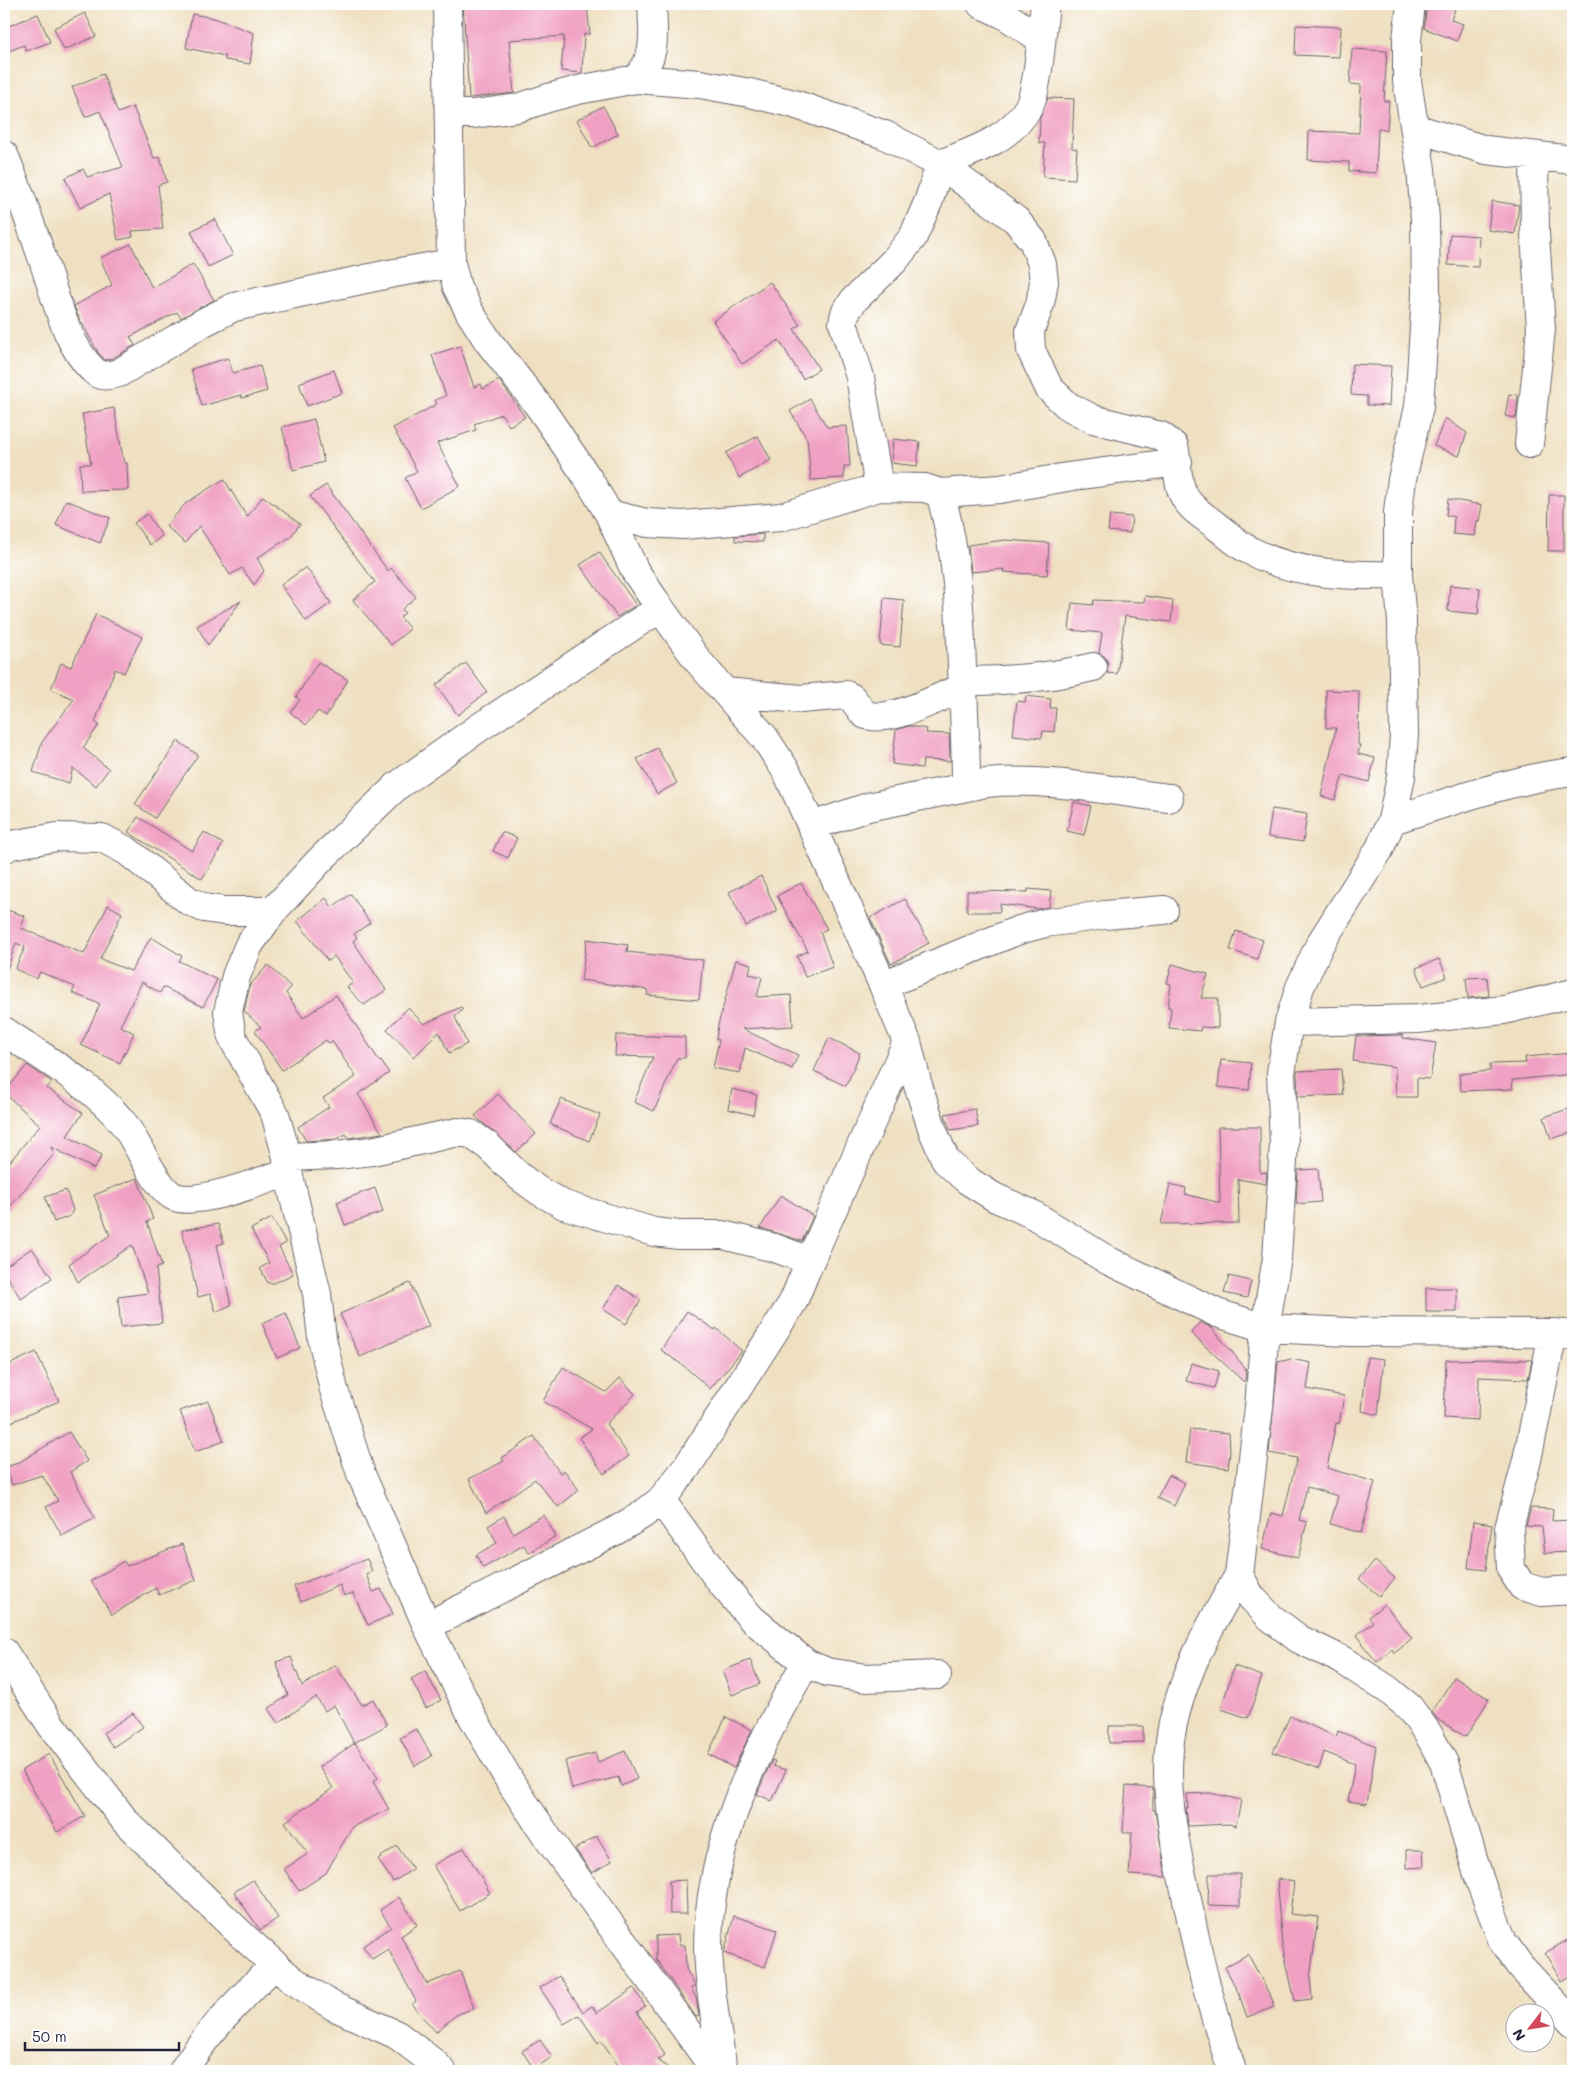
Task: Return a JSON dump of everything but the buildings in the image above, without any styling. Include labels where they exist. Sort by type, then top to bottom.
[{"type":"street","points":[[447,4],[451,263],[457,286],[473,318],[488,341],[564,442],[590,480],[609,514],[636,571],[660,608],[698,661],[764,738],[787,772],[907,1042],[917,1082],[933,1131],[946,1161],[967,1180],[1047,1223],[1110,1261],[1217,1312],[1266,1328],[1350,1332],[1563,1334],[1509,1528],[1511,1569],[1522,1586],[1542,1592],[1573,1590]]},
{"type":"street","points":[[636,79],[646,69],[652,54],[652,4]]},
{"type":"street","points":[[981,4],[1003,14],[1041,39]]},
{"type":"street","points":[[879,487],[860,377],[845,333],[843,322],[845,313],[854,300],[894,261],[913,238],[929,200],[940,164],[987,144],[1012,128],[1028,107],[1041,39],[1045,4]]},
{"type":"street","points":[[1232,2071],[1204,1976],[1181,1873],[1170,1811],[1168,1769],[1171,1734],[1185,1685],[1202,1642],[1239,1575],[1266,1328],[1277,1258],[1284,1144],[1281,1073],[1289,1022],[1300,986],[1320,944],[1379,850],[1392,820],[1401,777],[1404,734],[1402,622],[1398,575],[1398,512],[1402,479],[1419,408],[1426,296],[1425,219],[1421,169],[1407,81],[1407,40],[1411,4]]},
{"type":"street","points":[[449,114],[474,114],[518,108],[563,94],[636,79],[700,84],[750,93],[794,104],[885,135],[940,164],[1016,220],[1033,241],[1042,264],[1044,282],[1040,304],[1030,331],[1031,350],[1049,388],[1068,406],[1093,419],[1161,436],[1174,446],[1178,462],[1178,481],[1183,496],[1193,508],[1248,550],[1276,562],[1304,570],[1344,576],[1398,575]]},
{"type":"street","points":[[1415,128],[1486,150],[1573,160]]},
{"type":"street","points":[[4,155],[20,192],[66,329],[83,358],[95,373],[108,376],[119,373],[204,322],[234,307],[372,277],[451,263]]},
{"type":"street","points":[[1529,444],[1541,329],[1534,157]]},
{"type":"street","points":[[609,514],[647,523],[683,525],[773,518],[879,487],[925,488],[940,494],[1000,489],[1067,477],[1178,462]]},
{"type":"street","points":[[940,494],[953,550],[960,623],[966,787]]},
{"type":"street","points":[[660,608],[477,729],[397,786],[321,859],[273,911],[249,945],[236,976],[228,1012],[232,1037],[275,1114],[317,1294],[322,1338],[334,1390],[361,1474],[427,1626],[473,1718],[511,1783],[556,1850],[716,2071]]},
{"type":"street","points":[[725,692],[801,699],[846,695],[852,698],[864,714],[880,718],[921,705],[963,684],[1061,675],[1093,667]]},
{"type":"street","points":[[1392,820],[1546,775],[1573,772]]},
{"type":"street","points":[[812,826],[868,807],[966,787],[1006,781],[1034,781],[1169,798]]},
{"type":"street","points":[[4,849],[11,845],[57,837],[102,838],[127,851],[189,901],[204,908],[224,911],[273,911]]},
{"type":"street","points":[[883,985],[1019,930],[1046,923],[1164,910]]},
{"type":"street","points":[[1289,1022],[1418,1019],[1504,1010],[1573,993]]},
{"type":"street","points":[[4,1031],[74,1077],[124,1124],[161,1187],[175,1197],[197,1198],[234,1191],[288,1164],[372,1151],[458,1132],[471,1134],[488,1146],[520,1177],[539,1191],[564,1204],[654,1232],[679,1235],[723,1235],[768,1246],[810,1261]]},
{"type":"street","points":[[427,1626],[615,1531],[642,1515],[661,1500],[687,1467],[793,1302],[907,1042]]},
{"type":"street","points":[[661,1500],[722,1584],[746,1612],[806,1663],[828,1672],[866,1678],[937,1675]]},
{"type":"street","points":[[1239,1575],[1251,1597],[1270,1617],[1299,1639],[1342,1660],[1380,1684],[1409,1707],[1429,1735],[1444,1763],[1480,1881],[1503,1942],[1520,1966],[1573,2023]]},
{"type":"street","points":[[4,1652],[51,1724],[126,1822],[291,1979],[333,2006],[397,2035],[442,2071]]},
{"type":"street","points":[[723,2071],[708,1947],[711,1900],[729,1825],[774,1718],[806,1663]]},
{"type":"street","points":[[183,2071],[197,2048],[209,2034],[275,1964]]}]
